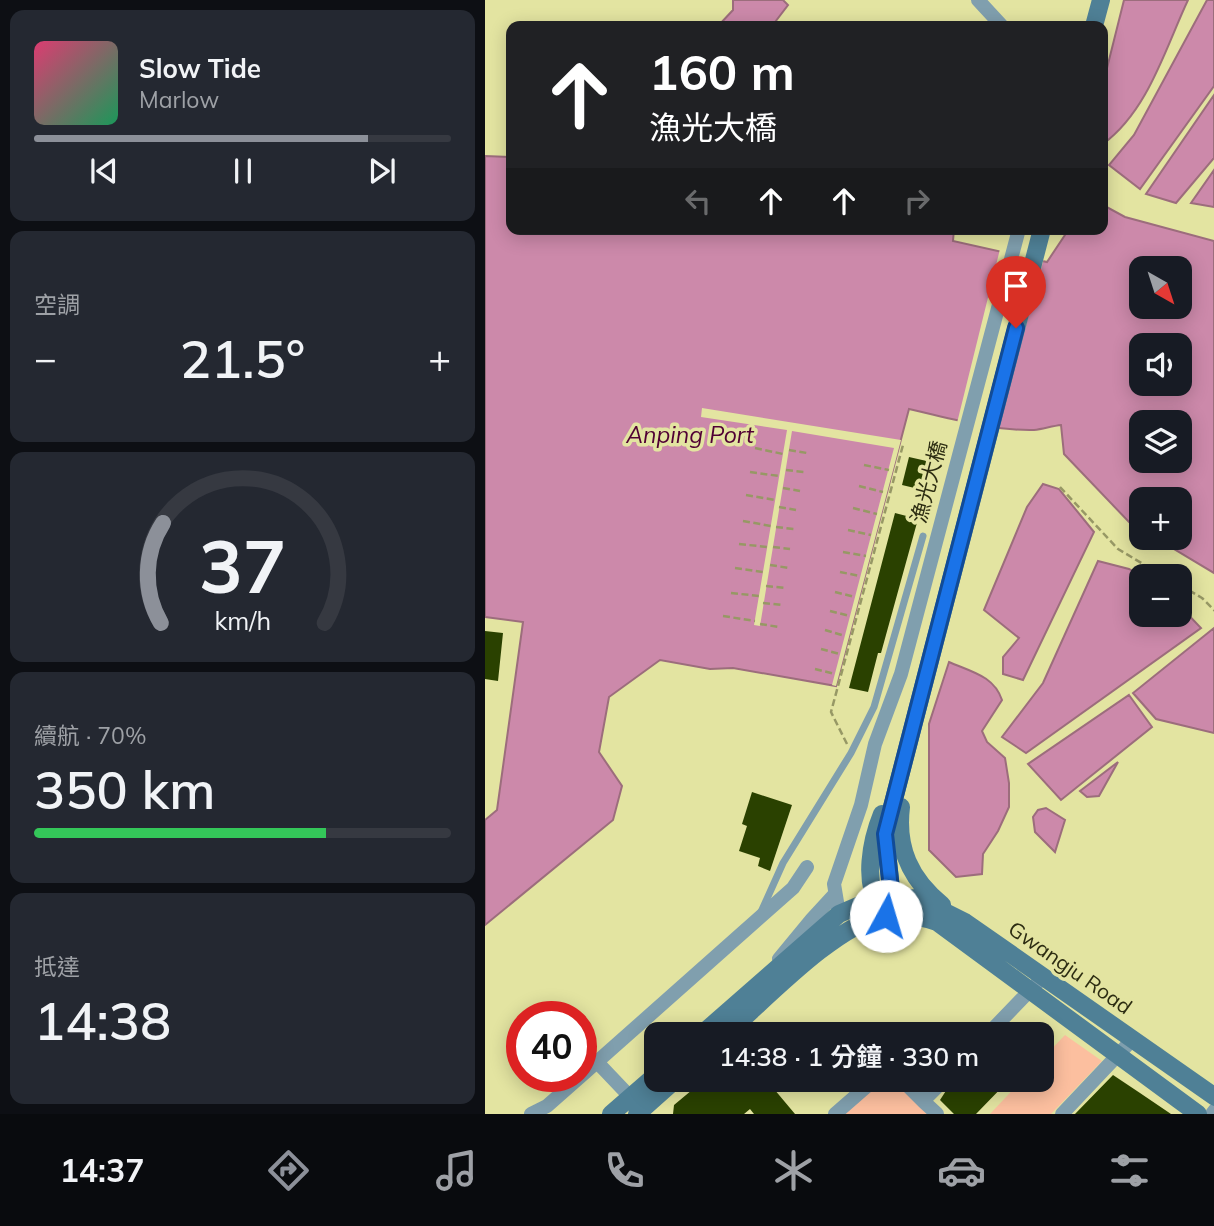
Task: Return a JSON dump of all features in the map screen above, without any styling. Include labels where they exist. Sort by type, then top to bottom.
[{"type":"street","points":[[978,0],[997,21]]},
{"type":"street","points":[[1095,21],[1101,0]]},
{"type":"street","name":"漁光大橋","points":[[835,894],[834,884],[861,805],[875,744],[901,674],[1017,235]]},
{"type":"street","points":[[739,1022],[845,931],[886,916],[883,899],[885,834],[1040,235]]},
{"type":"street","points":[[906,748],[898,828],[903,854],[917,879],[939,902],[965,922]]},
{"type":"street","points":[[639,1109],[597,1062],[793,888],[808,867]]},
{"type":"street","points":[[835,894],[839,914]]},
{"type":"street","points":[[757,986],[835,894]]},
{"type":"street","name":"Gwangju Road","points":[[883,899],[917,898],[965,922],[1214,1097]]},
{"type":"street","points":[[708,1022],[757,986],[839,914],[883,899]]},
{"type":"street","name":"Gwangju Road","points":[[886,916],[917,916],[937,922],[1198,1114]]},
{"type":"street","points":[[1000,1022],[1043,977]]},
{"type":"street","points":[[1062,1114],[1132,1040]]},
{"type":"street","points":[[531,1114],[547,1106],[563,1092]]},
{"type":"street","points":[[639,1109],[648,1092]]},
{"type":"street","points":[[611,1114],[639,1109],[660,1092]]},
{"type":"street","points":[[835,1114],[860,1092]]},
{"type":"street","points":[[914,1092],[937,1114]]},
{"type":"street","points":[[923,1101],[932,1092]]},
{"type":"lane","points":[[758,919],[783,863],[851,753],[874,707],[924,536]]},
{"type":"path","points":[[851,753],[831,712],[903,445]]},
{"type":"path","points":[[755,448],[783,454]]},
{"type":"path","points":[[789,450],[807,453]]},
{"type":"path","points":[[864,465],[889,470]]},
{"type":"path","points":[[786,470],[804,472]]},
{"type":"path","points":[[750,472],[779,476]]},
{"type":"path","points":[[859,486],[883,492]]},
{"type":"path","points":[[783,488],[800,491]]},
{"type":"path","points":[[1060,488],[1118,549],[1143,564]]},
{"type":"path","points":[[746,495],[775,500]]},
{"type":"path","points":[[780,507],[796,510]]},
{"type":"path","points":[[853,508],[877,514]]},
{"type":"path","points":[[743,521],[771,527]]},
{"type":"path","points":[[776,527],[794,529]]},
{"type":"path","points":[[848,530],[871,535]]},
{"type":"path","points":[[739,544],[767,547]]},
{"type":"path","points":[[773,547],[790,549]]},
{"type":"path","points":[[843,552],[866,556]]},
{"type":"path","points":[[770,565],[789,568]]},
{"type":"path","points":[[735,568],[763,572]]},
{"type":"path","points":[[840,572],[861,576]]},
{"type":"path","points":[[766,586],[785,588]]},
{"type":"path","points":[[835,592],[855,597]]},
{"type":"path","points":[[1192,592],[1214,611]]},
{"type":"path","points":[[731,593],[759,596]]},
{"type":"path","points":[[763,604],[783,605]]},
{"type":"path","points":[[830,611],[850,616]]},
{"type":"path","points":[[723,616],[755,621]]},
{"type":"path","points":[[760,624],[779,627]]},
{"type":"path","points":[[825,630],[845,636]]},
{"type":"path","points":[[820,649],[840,654]]},
{"type":"path","points":[[815,668],[835,674]]},
{"type":"shaded area","points":[[1065,1035],[1102,1061],[1051,1114],[990,1114],[1011,1092],[1054,1092],[1054,1046]]},
{"type":"shaded area","points":[[869,1092],[906,1092],[927,1114],[844,1114]]},
{"type":"water","points":[[733,0],[783,0],[788,5],[776,21],[723,21],[733,10]]},
{"type":"water","points":[[1124,0],[1188,0],[1144,97],[1119,130],[1108,140],[1108,64]]},
{"type":"water","points":[[1207,0],[1214,0],[1214,86],[1140,189],[1109,165],[1134,135]]},
{"type":"water","points":[[1214,95],[1214,158],[1176,203],[1146,194]]},
{"type":"water","name":"Anping Port","points":[[485,156],[506,157],[506,235],[954,235],[953,241],[1047,262],[1065,235],[1108,235],[1108,208],[1125,217],[1214,241],[1214,573],[1176,550],[1192,550],[1192,487],[1129,487],[1129,522],[1064,454],[1061,425],[1018,430],[909,409],[836,686],[733,668],[710,669],[660,660],[609,697],[599,752],[622,786],[613,820],[485,925],[485,820],[497,810],[523,622],[485,617]]},
{"type":"water","points":[[1214,170],[1214,207],[1191,203]]},
{"type":"water","points":[[1043,484],[1059,489],[1094,532],[1023,680],[1003,674],[1003,657],[1019,638],[984,610],[1027,507]]},
{"type":"water","points":[[1098,561],[1129,569],[1129,627],[1192,627],[1192,619],[1201,628],[1026,753],[1002,737],[1043,683]]},
{"type":"water","points":[[1214,628],[1214,733],[1156,719],[1133,693]]},
{"type":"water","points":[[949,662],[988,680],[1002,700],[982,731],[987,742],[1005,758],[1009,783],[1009,807],[983,854],[982,874],[956,877],[929,850],[929,724]]},
{"type":"water","points":[[1129,695],[1152,727],[1061,800],[1028,764]]},
{"type":"water","points":[[1118,762],[1099,796],[1087,797],[1080,791]]},
{"type":"water","points":[[1046,808],[1065,820],[1055,852],[1035,832],[1033,817],[1038,810]]},
{"type":"pier","points":[[1000,249],[1044,258],[998,430],[957,423]]},
{"type":"pier","points":[[702,408],[901,440],[836,686],[832,685],[894,448],[792,431],[760,626],[754,625],[787,430],[701,417]]},
{"type":"building","points":[[909,457],[931,462],[923,490],[902,485]]},
{"type":"building","points":[[895,513],[918,519],[868,692],[849,688]]},
{"type":"building","points":[[485,631],[503,633],[498,681],[485,679]]},
{"type":"building","points":[[752,792],[792,805],[770,871],[758,866],[760,858],[739,851],[747,826],[742,824]]},
{"type":"building","points":[[1113,1075],[1140,1093],[1171,1114],[1075,1114]]},
{"type":"building","points":[[690,1092],[777,1092],[795,1114],[754,1114],[750,1109],[744,1114],[673,1114],[674,1105]]},
{"type":"building","points":[[945,1092],[997,1092],[976,1114],[954,1114],[940,1100]]},
{"type":"route","points":[[886,916],[892,898],[885,834],[1016,328]]}]
